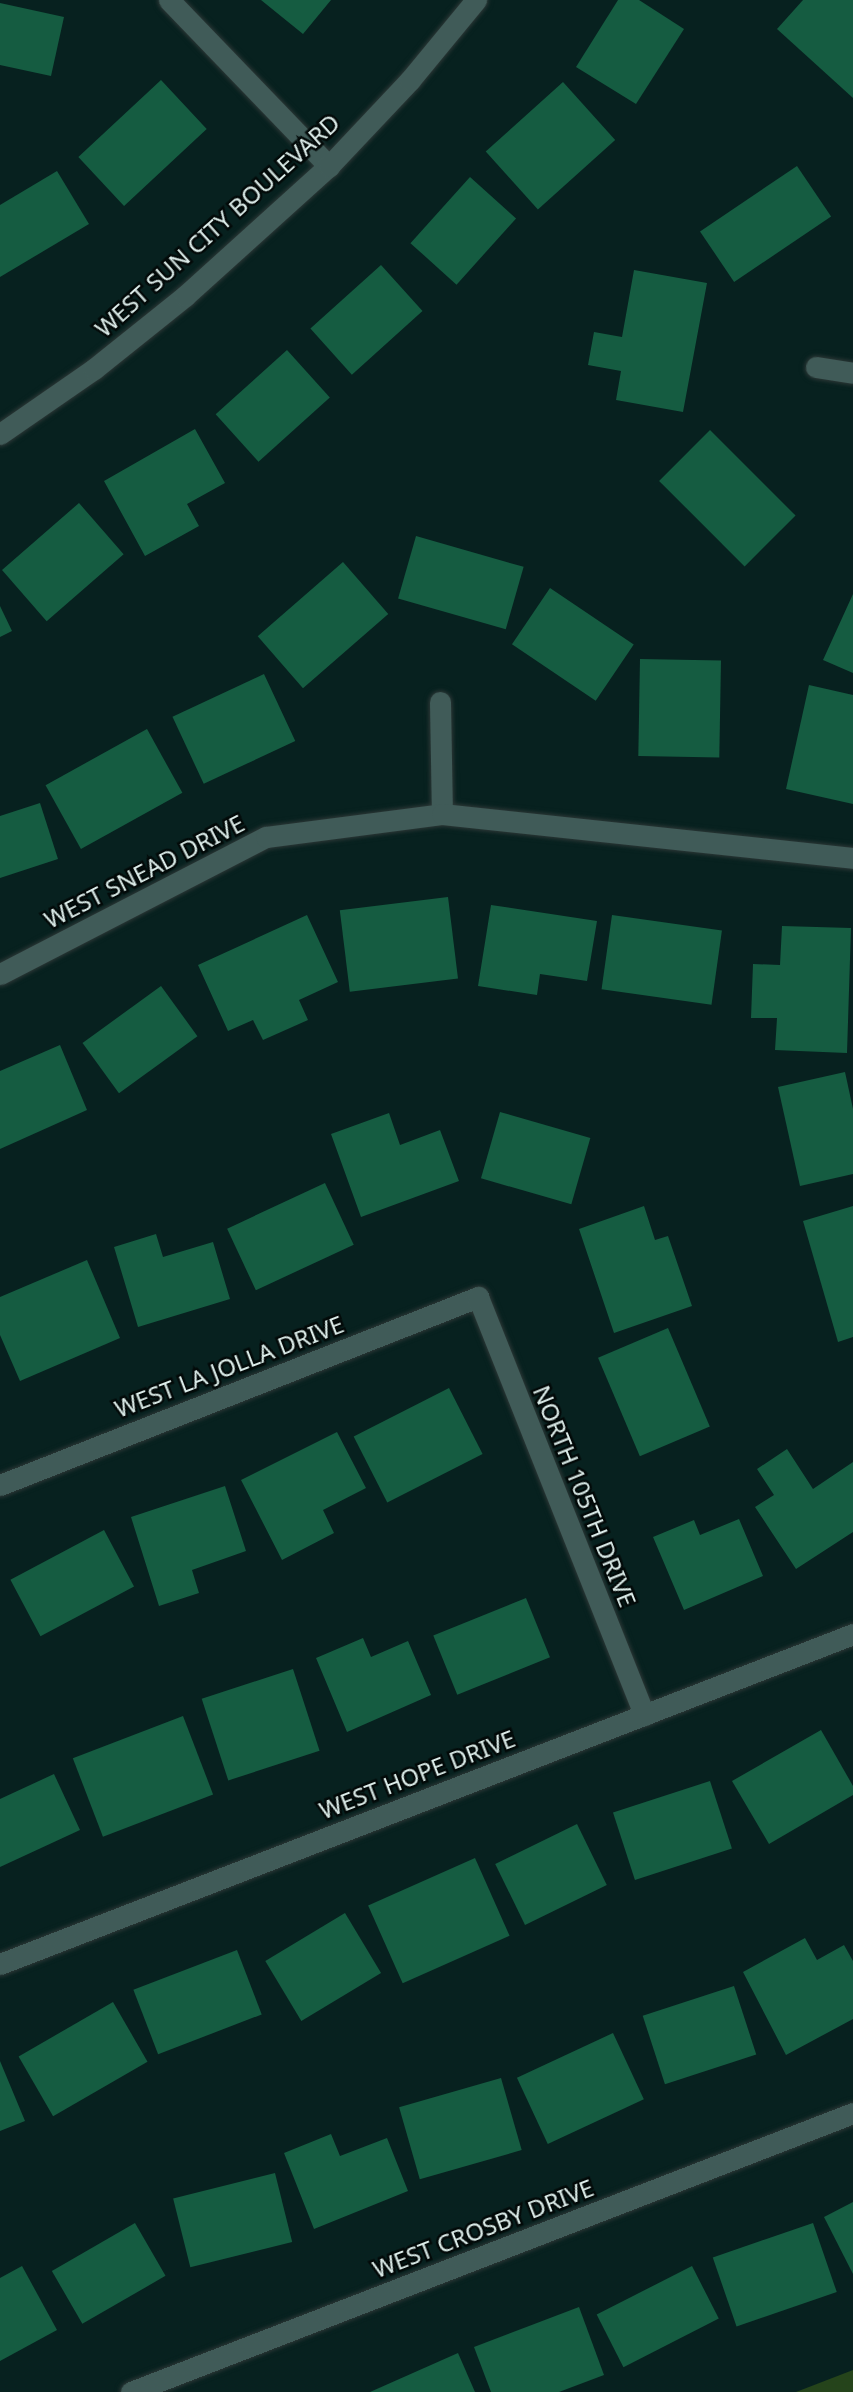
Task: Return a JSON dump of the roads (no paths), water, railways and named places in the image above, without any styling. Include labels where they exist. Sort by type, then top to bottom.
[{"type":"street","points":[[169,0],[329,166]]},
{"type":"street","name":"WEST SUN CITY BOULEVARD","points":[[0,434],[94,369],[185,296],[329,166],[476,0]]},
{"type":"street","points":[[816,366],[853,373]]},
{"type":"street","points":[[440,702],[442,814]]},
{"type":"street","name":"WEST SNEAD DRIVE","points":[[0,974],[266,837],[442,814],[853,858]]},
{"type":"street","name":"WEST LA JOLLA DRIVE","points":[[0,1485],[478,1297]]},
{"type":"street","name":"NORTH 105TH DRIVE","points":[[478,1297],[644,1715]]},
{"type":"street","name":"WEST HOPE DRIVE","points":[[0,1964],[853,1633]]},
{"type":"street","name":"WEST CROSBY DRIVE","points":[[131,2392],[853,2113]]}]
